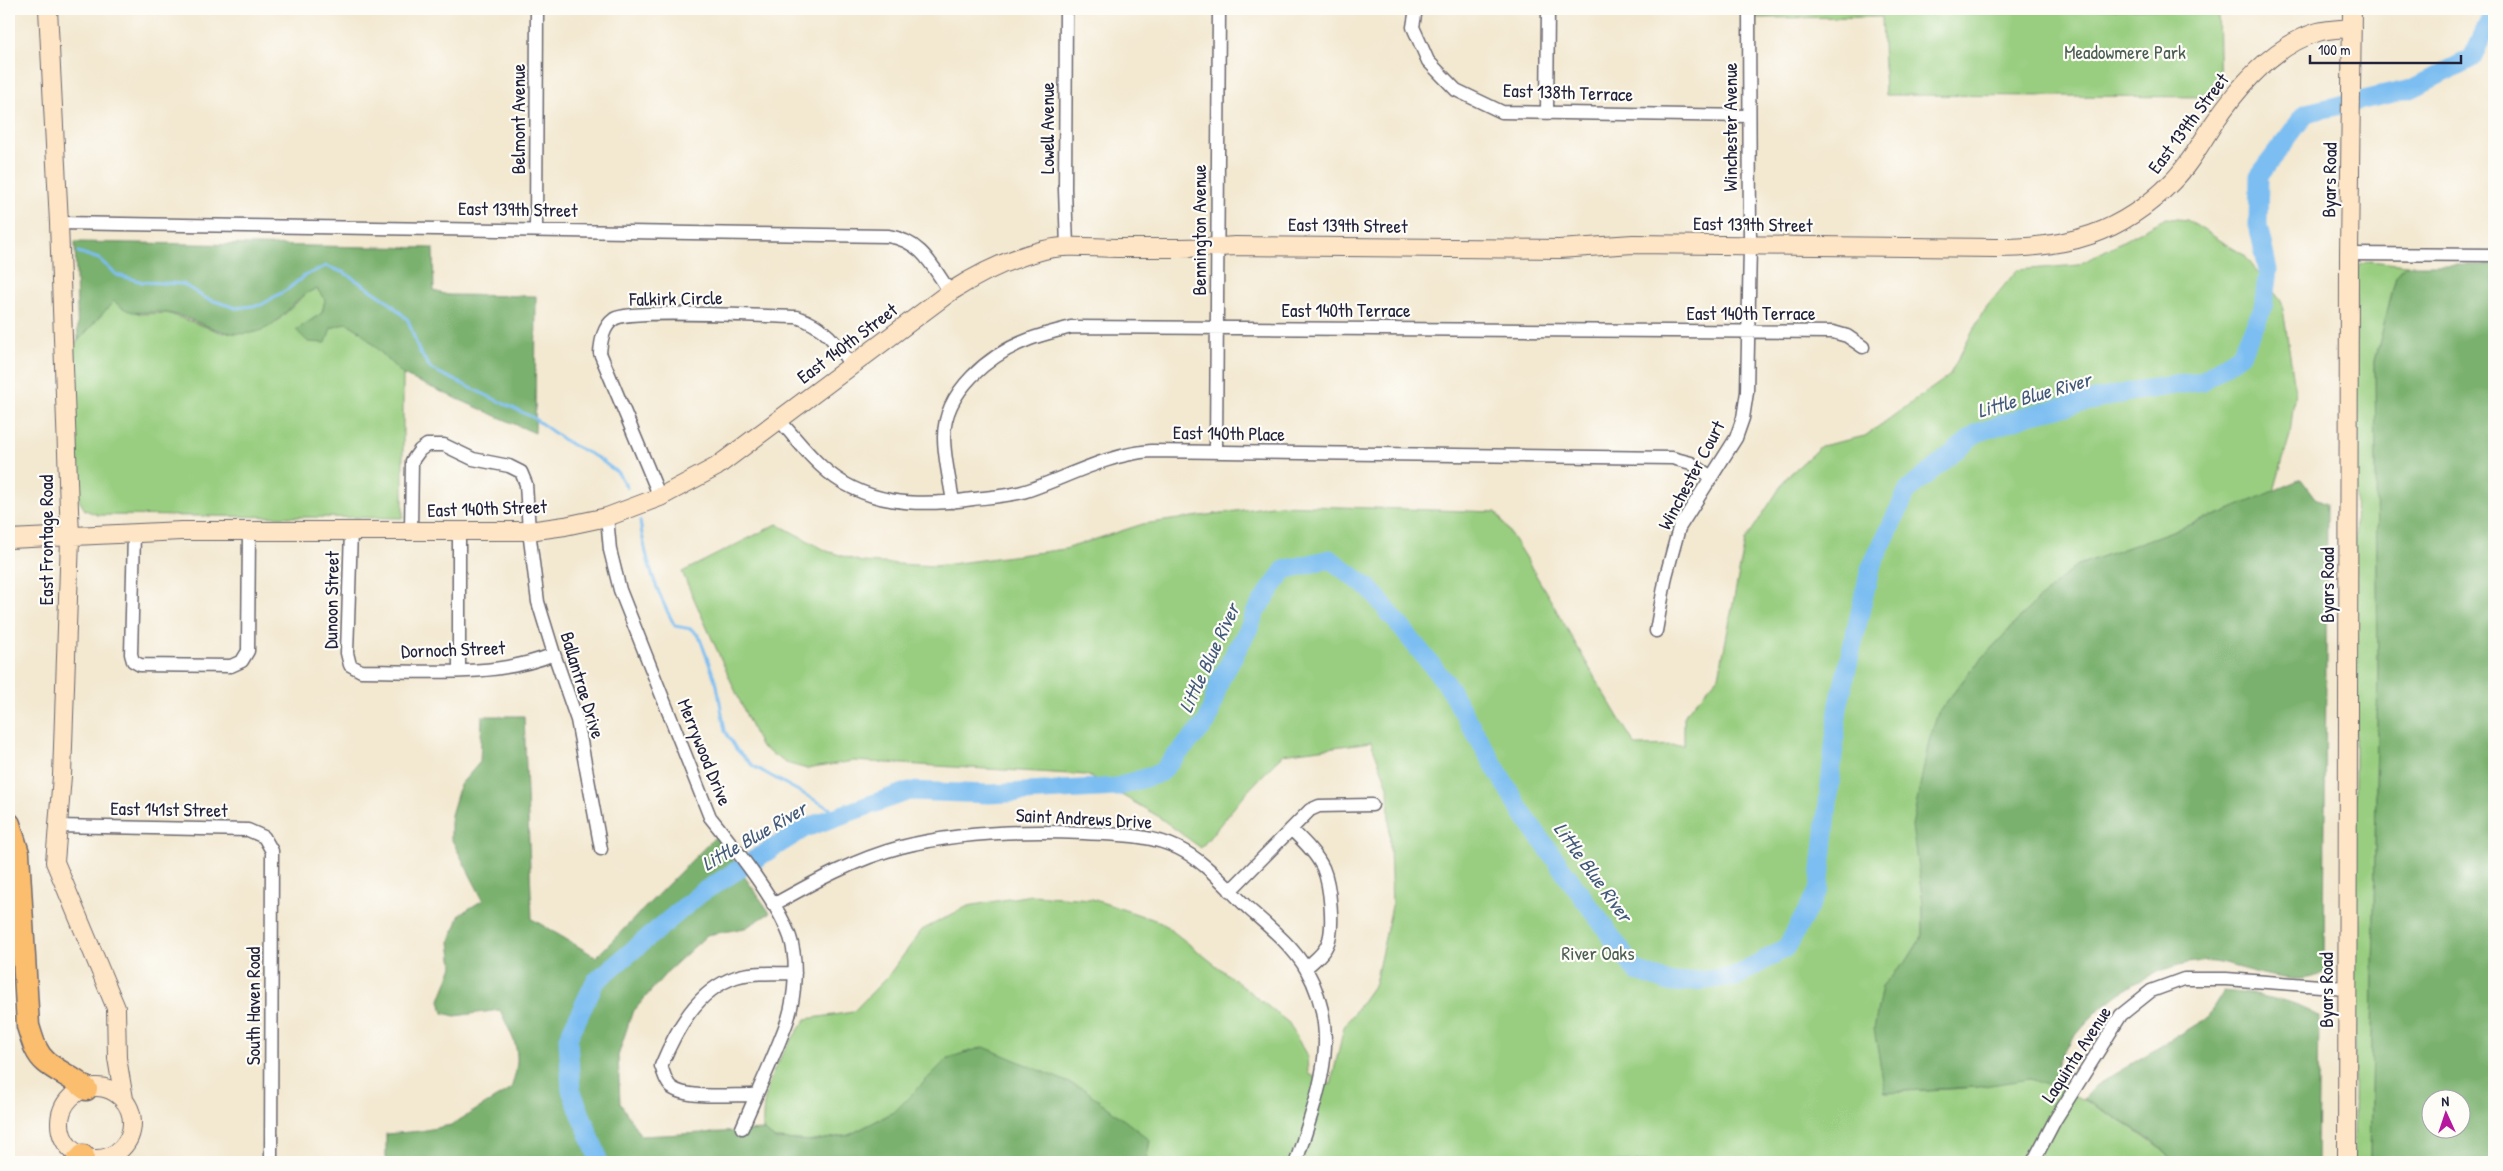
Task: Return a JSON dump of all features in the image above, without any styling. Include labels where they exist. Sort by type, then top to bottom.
[{"type":"highway","points":[[9,824],[18,853],[28,1026],[35,1047],[46,1062],[92,1088]]},
{"type":"street","name":"East Frontage Road","points":[[48,9],[59,223],[70,538],[62,776],[56,826],[55,862],[116,1008],[118,1058],[124,1099]]},
{"type":"street","name":"Belmont Avenue","points":[[536,230],[537,9]]},
{"type":"street","name":"Lowell Avenue","points":[[1066,9],[1065,189],[1067,247]]},
{"type":"street","name":"Bennington Avenue","points":[[1216,452],[1219,9]]},
{"type":"street","name":"East 138th Terrace","points":[[1416,9],[1413,27],[1428,61],[1456,90],[1502,112],[1749,116]]},
{"type":"street","points":[[1546,112],[1548,9]]},
{"type":"street","name":"Winchester Avenue","points":[[1749,9],[1750,246]]},
{"type":"street","name":"Byars Road","points":[[2347,1162],[2349,254],[2352,9]]},
{"type":"street","name":"East 139th Street","points":[[1067,247],[1559,249],[1633,244],[2025,248],[2050,246],[2100,231],[2132,216],[2173,182],[2190,161],[2236,91],[2282,50],[2319,32],[2352,28]]},
{"type":"street","name":"East 139th Street","points":[[59,223],[888,236],[903,238],[923,252],[950,292]]},
{"type":"street","name":"Winchester Court","points":[[1656,631],[1666,576],[1680,528],[1736,438],[1742,418],[1747,392],[1750,246]]},
{"type":"street","name":"East 140th Street","points":[[9,539],[70,538],[182,531],[529,531],[607,517],[660,497],[716,467],[970,279],[1017,258],[1044,250],[1067,247]]},
{"type":"street","points":[[2349,254],[2494,255]]},
{"type":"street","name":"Falkirk Circle","points":[[660,497],[600,353],[601,340],[605,330],[614,319],[641,314],[797,317],[811,322],[824,330],[837,344],[851,366]]},
{"type":"street","name":"East 140th Terrace","points":[[953,502],[944,438],[946,415],[954,398],[968,382],[1000,354],[1029,339],[1071,327],[1833,332],[1847,336],[1863,347]]},
{"type":"street","name":"East 140th Place","points":[[779,420],[820,466],[858,490],[878,498],[906,504],[928,505],[1026,491],[1135,452],[1672,458],[1691,463],[1711,477]]},
{"type":"street","name":"Ballantrae Drive","points":[[411,531],[412,461],[420,450],[436,444],[444,445],[473,459],[509,466],[520,472],[526,484],[529,531],[538,602],[577,720],[600,849]]},
{"type":"street","name":"Merrywood Drive","points":[[607,517],[610,550],[620,590],[710,818],[731,842],[760,884],[790,938],[795,973],[794,994],[788,1018],[742,1128]]},
{"type":"street","points":[[134,534],[131,654],[133,661],[137,664],[231,666],[242,661],[248,651],[249,531]]},
{"type":"street","name":"Dunoon Street","points":[[351,531],[347,653],[350,665],[354,667]]},
{"type":"street","points":[[459,531],[459,670]]},
{"type":"street","name":"Dornoch Street","points":[[354,667],[361,671],[459,670],[509,667],[540,660],[554,654]]},
{"type":"street","points":[[1230,891],[1310,810],[1319,806],[1372,805]]},
{"type":"street","name":"East 141st Street","points":[[56,826],[248,830],[264,837],[272,851]]},
{"type":"street","points":[[1291,829],[1315,855],[1324,869],[1329,888],[1330,917],[1328,944],[1321,954],[1306,968]]},
{"type":"street","name":"Saint Andrews Drive","points":[[773,905],[824,877],[900,848],[975,834],[1034,831],[1148,837],[1179,848],[1202,864],[1267,925],[1306,968],[1323,1008],[1326,1057],[1321,1084],[1296,1162]]},
{"type":"street","name":"South Haven Road","points":[[271,1162],[272,851]]},
{"type":"street","points":[[756,1095],[684,1094],[667,1082],[661,1066],[670,1043],[683,1022],[698,1003],[717,985],[738,976],[795,973]]},
{"type":"street","name":"Laquinta Avenue","points":[[2033,1162],[2055,1120],[2121,1016],[2151,991],[2184,978],[2226,979],[2347,988]]},
{"type":"street","points":[[92,1088],[114,1092],[124,1099],[130,1110],[132,1122],[130,1134],[120,1155],[88,1160],[73,1150],[66,1142],[61,1131],[60,1120],[63,1108],[70,1099],[92,1088],[118,1058]]},
{"type":"green space","name":"Meadowmere Park","points":[[1752,9],[2218,9],[2220,97],[1885,95],[1882,17],[1752,18]]},
{"type":"green space","name":"River Oaks","points":[[2166,218],[2187,220],[2244,255],[2282,302],[2295,389],[2290,435],[2274,491],[2222,513],[2076,566],[2033,604],[1972,669],[1938,713],[1919,874],[1923,903],[1923,935],[1908,959],[1882,986],[1885,1092],[1977,1087],[2023,1079],[2042,1082],[2083,1100],[2129,1126],[2164,1152],[2172,1162],[1146,1162],[1150,1140],[948,1058],[894,1112],[849,1135],[814,1141],[775,1139],[763,1130],[765,1098],[774,1070],[806,1019],[853,1012],[888,976],[922,930],[968,906],[1031,895],[1092,899],[1161,922],[1289,1023],[1307,1056],[1308,1074],[1331,1084],[1344,1027],[1375,983],[1392,906],[1388,786],[1371,742],[1283,754],[1245,794],[1201,848],[1156,815],[1087,775],[853,761],[807,769],[786,763],[760,746],[682,572],[777,524],[827,551],[862,562],[935,566],[1065,549],[1143,524],[1279,505],[1496,512],[1515,540],[1636,746],[1684,745],[1684,715],[1719,676],[1745,541],[1787,477],[1821,446],[1865,436],[1949,376],[1984,310],[2017,270],[2078,265]]},
{"type":"green space","points":[[75,242],[433,248],[434,291],[448,295],[536,296],[535,433],[403,375],[360,331],[347,323],[331,328],[326,343],[308,342],[296,330],[322,313],[325,300],[317,289],[301,297],[273,324],[265,329],[244,334],[221,331],[167,313],[133,312],[121,307],[114,301],[78,341]]},
{"type":"green space","points":[[2370,261],[2406,265],[2396,276],[2375,361],[2378,668],[2370,1162],[2354,1162],[2356,281],[2359,265]]},
{"type":"green space","points":[[2406,265],[2494,265],[2494,1162],[2370,1162],[2378,668],[2375,361],[2396,276]]},
{"type":"green space","points":[[317,289],[325,300],[322,313],[296,330],[331,328],[347,323],[360,331],[403,375],[403,518],[98,515],[85,510],[77,497],[72,344],[78,341],[114,300],[140,314],[167,313],[223,333],[273,325],[309,291]]},
{"type":"green space","points":[[2301,479],[2315,498],[2327,503],[2324,972],[2313,977],[2299,979],[2270,976],[2213,962],[2191,963],[2169,968],[2146,978],[2124,991],[2085,1024],[2070,1042],[2059,1061],[2052,1087],[2030,1079],[1977,1087],[1885,1092],[1874,1029],[1882,986],[1908,959],[1923,935],[1923,903],[1912,826],[1929,741],[1938,713],[1972,669],[2033,604],[2076,566],[2222,513]]},
{"type":"green space","points":[[482,716],[524,716],[532,919],[596,957],[716,836],[770,913],[745,928],[707,935],[667,972],[632,1013],[618,1056],[620,1103],[641,1136],[763,1130],[775,1139],[814,1141],[849,1135],[894,1112],[948,1058],[984,1047],[1084,1089],[1150,1140],[1146,1162],[386,1162],[386,1134],[421,1131],[451,1125],[511,1089],[515,1076],[517,1065],[516,1048],[500,1010],[455,1016],[443,1013],[440,1000],[453,966],[450,942],[460,914],[483,900],[451,838],[451,815],[460,785],[480,762]]},
{"type":"green space","points":[[2224,991],[2261,996],[2285,1002],[2319,1016],[2317,1162],[2172,1162],[2146,1136],[2083,1099],[2095,1086],[2207,1018]]},
{"type":"waterway","name":"Little Blue River","points":[[598,1162],[596,1152],[571,1090],[568,1038],[595,982],[701,893],[805,828],[909,791],[989,794],[1117,787],[1160,773],[1207,722],[1220,680],[1249,628],[1256,611],[1284,570],[1330,559],[1371,590],[1446,683],[1522,813],[1636,971],[1672,983],[1735,977],[1787,947],[1819,889],[1838,708],[1870,569],[1908,490],[1977,433],[2033,414],[2134,391],[2203,381],[2241,354],[2263,308],[2268,270],[2258,225],[2259,176],[2306,113],[2411,89],[2472,58],[2494,11]]},
{"type":"waterway","points":[[78,252],[99,259],[117,275],[143,282],[183,284],[205,298],[236,308],[261,305],[288,289],[304,276],[326,266],[345,273],[388,301],[408,320],[419,351],[431,369],[532,417],[567,442],[598,458],[618,473],[627,488]]},
{"type":"waterway","points":[[640,521],[648,562],[662,601],[675,626],[691,629],[699,636],[717,685],[725,731],[736,749],[753,766],[842,815]]}]
